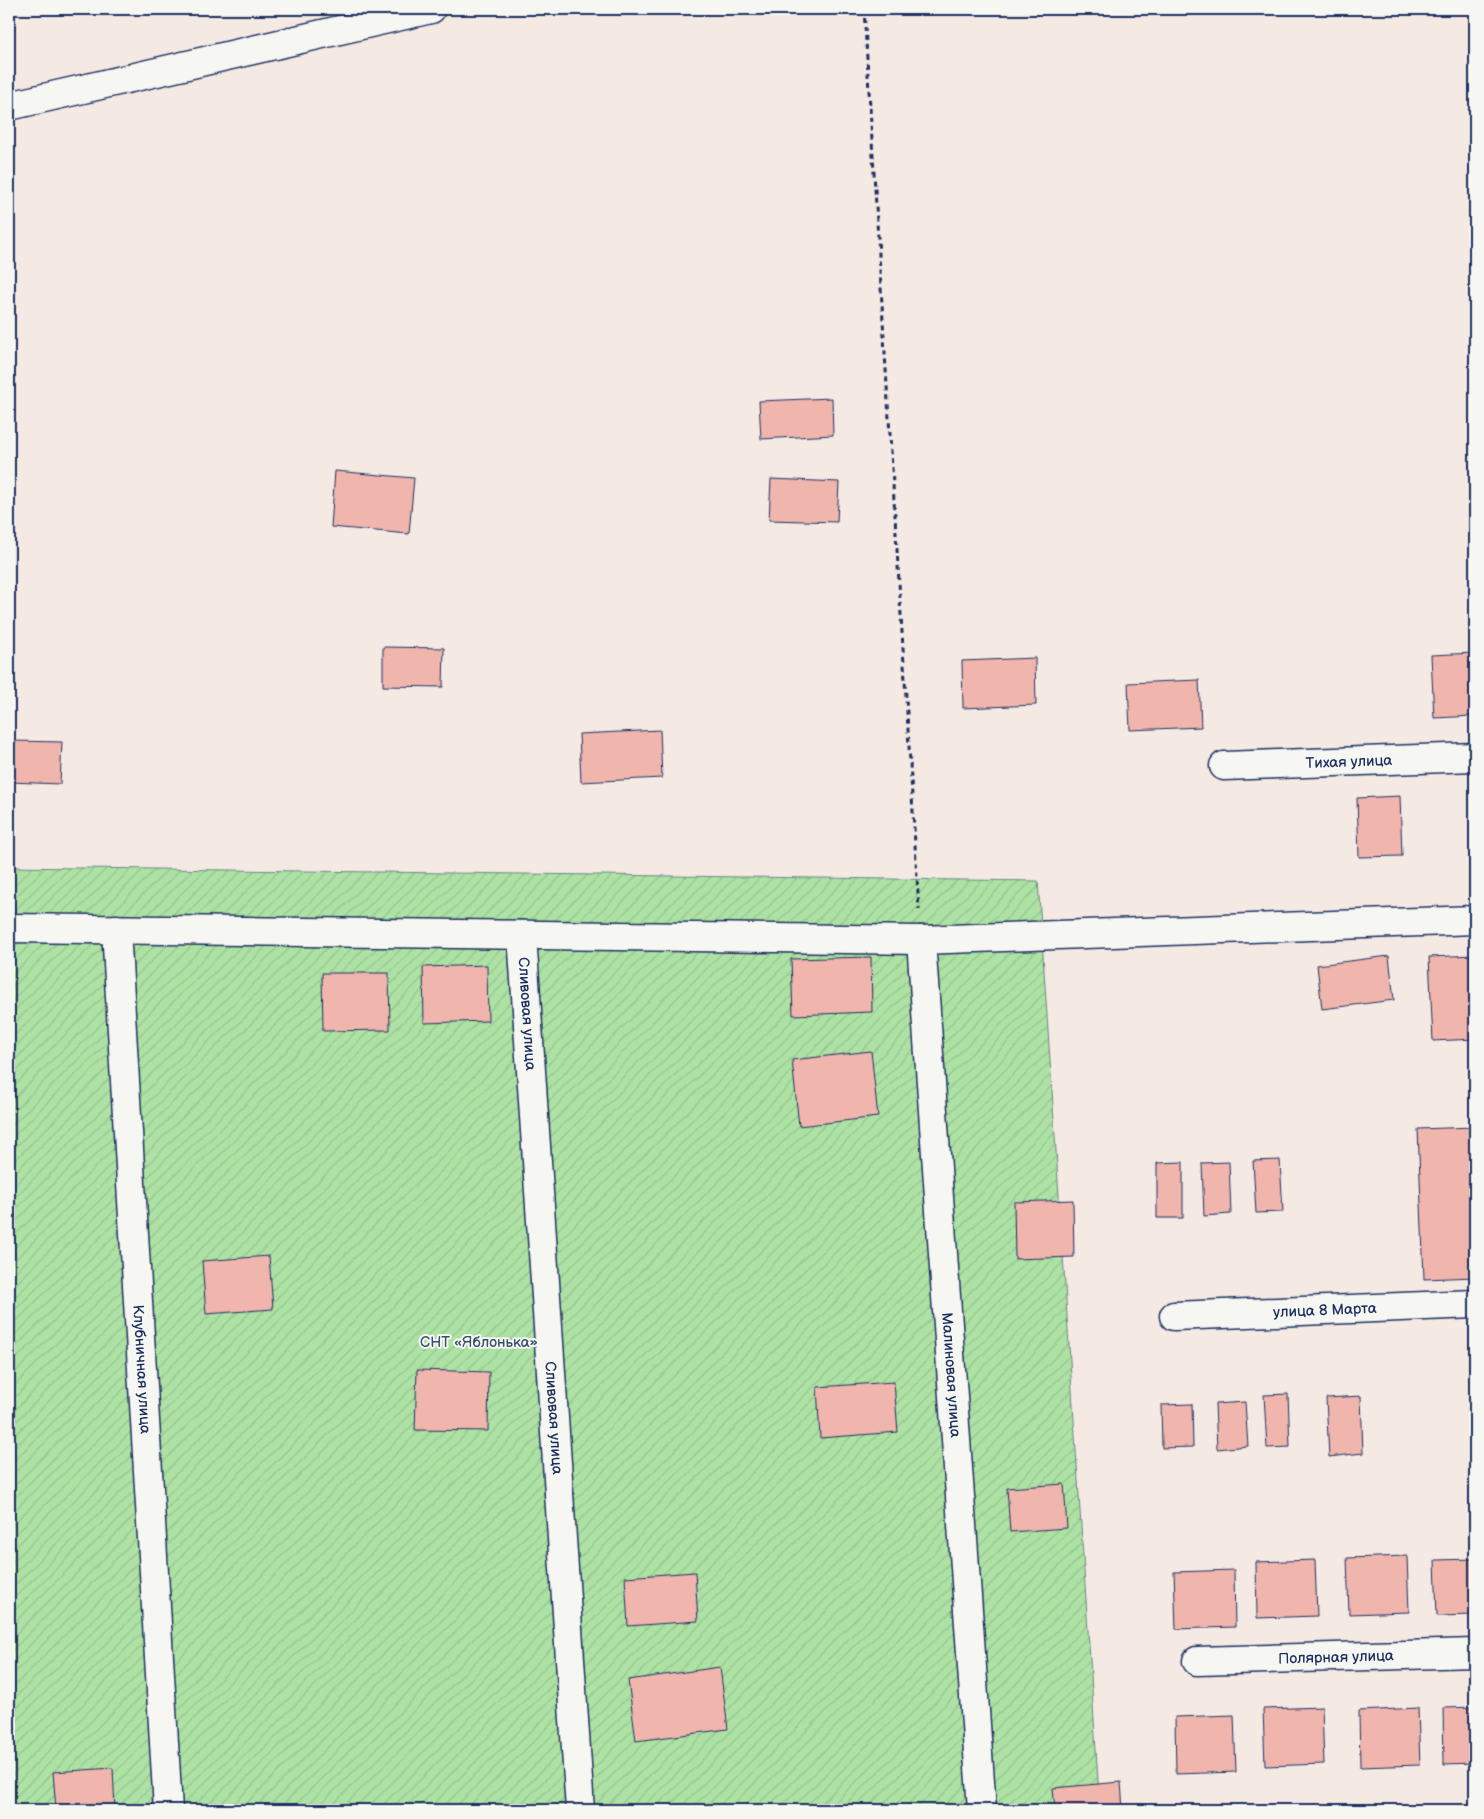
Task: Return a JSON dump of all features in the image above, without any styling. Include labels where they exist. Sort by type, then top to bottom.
[{"type":"street","points":[[9,106],[430,9]]},
{"type":"street","name":"Тихая улица","points":[[1224,766],[1475,757]]},
{"type":"street","points":[[9,928],[920,940],[1475,920]]},
{"type":"street","name":"Клубничная улица","points":[[116,930],[168,1810]]},
{"type":"street","name":"Сливовая улица","points":[[522,935],[580,1810]]},
{"type":"street","name":"Малиновая улица","points":[[920,940],[982,1810]]},
{"type":"street","name":"улица 8 Марта","points":[[1174,1316],[1475,1304]]},
{"type":"street","name":"Полярная улица","points":[[1197,1661],[1475,1653]]},
{"type":"path","points":[[864,9],[920,940]]},
{"type":"green space","name":"СНТ «Яблонька»","points":[[9,867],[1038,881],[1100,1810],[9,1810]]},
{"type":"building","points":[[832,398],[833,435],[761,439],[759,401]]},
{"type":"building","points":[[335,471],[414,478],[409,534],[331,527]]},
{"type":"building","points":[[771,479],[839,482],[837,522],[769,520]]},
{"type":"building","points":[[383,647],[444,648],[443,687],[383,686]]},
{"type":"building","points":[[1475,653],[1475,716],[1434,718],[1431,655]]},
{"type":"building","points":[[1035,658],[1036,705],[963,708],[962,661]]},
{"type":"building","points":[[1199,680],[1201,727],[1130,730],[1128,683]]},
{"type":"building","points":[[660,730],[662,778],[581,782],[579,734]]},
{"type":"building","points":[[11,741],[62,742],[60,784],[9,782]]},
{"type":"building","points":[[1400,796],[1402,856],[1359,857],[1357,798]]},
{"type":"building","points":[[1475,955],[1475,1039],[1433,1041],[1429,957]]},
{"type":"building","points":[[1389,956],[1394,1000],[1322,1009],[1317,965]]},
{"type":"building","points":[[871,957],[872,1012],[793,1015],[791,959]]},
{"type":"building","points":[[487,965],[488,1021],[424,1023],[423,967]]},
{"type":"building","points":[[322,973],[389,973],[390,1030],[323,1031]]},
{"type":"building","points":[[871,1051],[878,1117],[799,1126],[792,1060]]},
{"type":"building","points":[[1475,1127],[1475,1277],[1424,1279],[1418,1129]]},
{"type":"building","points":[[1280,1160],[1283,1212],[1256,1213],[1253,1161]]},
{"type":"building","points":[[1183,1162],[1183,1218],[1157,1218],[1157,1163]]},
{"type":"building","points":[[1229,1162],[1231,1214],[1204,1216],[1202,1163]]},
{"type":"building","points":[[1073,1200],[1074,1257],[1015,1259],[1014,1202]]},
{"type":"building","points":[[269,1256],[273,1309],[206,1314],[202,1261]]},
{"type":"building","points":[[417,1370],[489,1372],[488,1431],[415,1430]]},
{"type":"building","points":[[894,1382],[898,1432],[820,1438],[817,1387]]},
{"type":"building","points":[[1288,1394],[1290,1447],[1267,1448],[1264,1395]]},
{"type":"building","points":[[1361,1396],[1363,1453],[1329,1457],[1326,1398]]},
{"type":"building","points":[[1245,1402],[1248,1446],[1217,1449],[1215,1404]]},
{"type":"building","points":[[1192,1404],[1193,1447],[1162,1448],[1161,1405]]},
{"type":"building","points":[[1064,1484],[1067,1528],[1010,1532],[1007,1488]]},
{"type":"building","points":[[1407,1556],[1409,1612],[1349,1614],[1347,1558]]},
{"type":"building","points":[[1475,1559],[1475,1615],[1437,1616],[1435,1560]]},
{"type":"building","points":[[1315,1560],[1317,1616],[1257,1618],[1256,1562]]},
{"type":"building","points":[[1234,1570],[1235,1627],[1176,1629],[1174,1572]]},
{"type":"building","points":[[695,1572],[698,1621],[628,1626],[625,1577]]},
{"type":"building","points":[[720,1667],[728,1729],[636,1741],[628,1680]]},
{"type":"building","points":[[1322,1707],[1324,1764],[1265,1766],[1263,1709]]},
{"type":"building","points":[[1475,1707],[1475,1763],[1444,1764],[1443,1708]]},
{"type":"building","points":[[1418,1708],[1420,1765],[1360,1767],[1359,1711]]},
{"type":"building","points":[[1234,1715],[1236,1772],[1176,1774],[1175,1717]]},
{"type":"building","points":[[113,1768],[115,1810],[56,1810],[53,1772]]},
{"type":"building","points":[[1121,1782],[1123,1810],[1055,1810],[1053,1788]]}]
